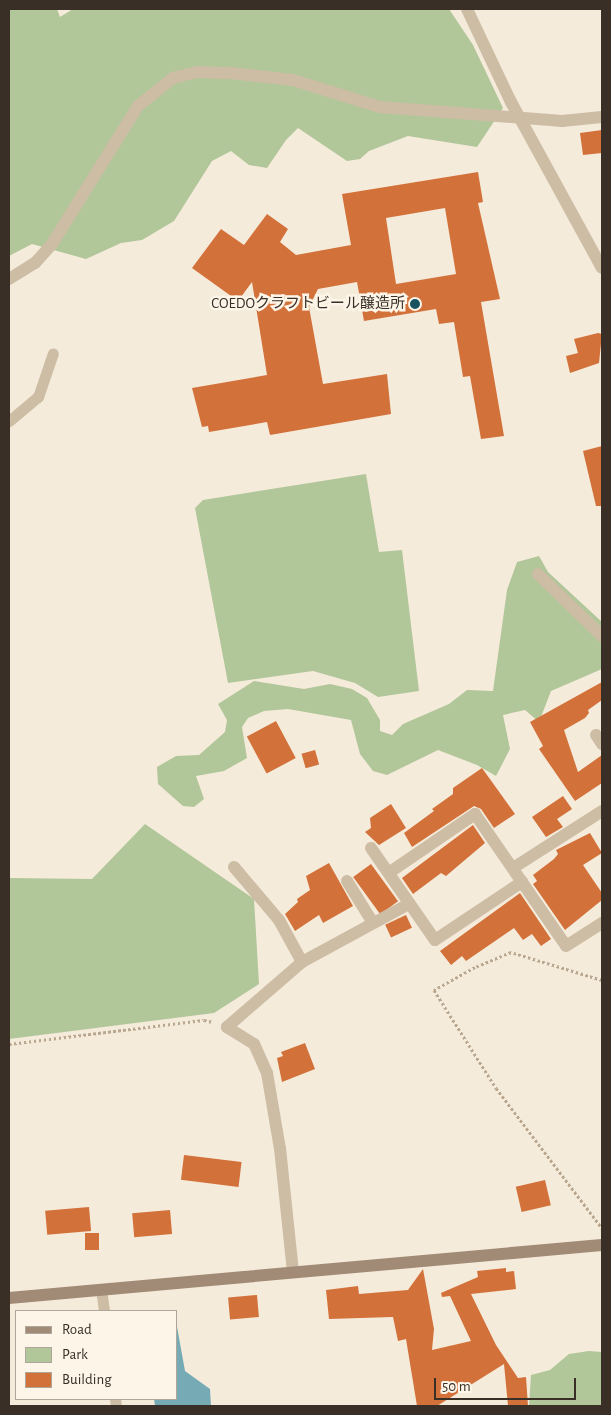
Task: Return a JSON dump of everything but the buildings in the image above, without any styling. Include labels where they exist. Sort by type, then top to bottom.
[{"type":"street","points":[[467,9],[520,117],[602,268]]},
{"type":"street","points":[[9,279],[35,263],[52,244],[138,106],[173,78],[197,72],[293,80],[380,107],[562,120],[602,118]]},
{"type":"street","points":[[538,574],[602,636]]},
{"type":"street","points":[[513,868],[602,811]]},
{"type":"street","points":[[390,872],[475,814],[566,946],[602,923]]},
{"type":"street","points":[[371,848],[390,872],[409,904],[435,940],[522,882]]},
{"type":"street","points":[[234,867],[279,920],[302,962]]},
{"type":"street","points":[[347,881],[373,923]]},
{"type":"street","points":[[293,1272],[280,1149],[268,1073],[254,1044],[227,1027],[302,962],[409,904]]},
{"type":"street","points":[[9,1298],[602,1245]]},
{"type":"lane","points":[[9,420],[38,397],[53,353]]},
{"type":"lane","points":[[101,1289],[104,1310]]},
{"type":"path","points":[[602,980],[511,952],[475,967],[434,990],[496,1088],[602,1228]]},
{"type":"path","points":[[9,1044],[204,1020],[227,1027]]},
{"type":"green space","points":[[9,9],[57,9],[60,17],[73,9],[449,9],[473,45],[503,108],[477,147],[408,136],[369,151],[360,159],[347,161],[298,128],[286,140],[267,168],[249,165],[231,151],[212,161],[174,221],[142,240],[121,243],[86,259],[32,244],[9,256]]},
{"type":"green space","points":[[366,474],[379,552],[402,550],[419,691],[378,697],[355,683],[313,671],[228,683],[195,508],[203,500]]},
{"type":"green space","points":[[539,556],[548,572],[602,622],[602,669],[551,691],[539,722],[525,710],[503,715],[510,749],[496,776],[477,765],[438,750],[387,775],[373,771],[360,754],[351,720],[288,709],[264,711],[248,718],[242,727],[247,758],[224,771],[196,776],[204,799],[194,807],[183,806],[158,784],[157,767],[176,756],[199,755],[225,732],[227,720],[218,704],[254,681],[304,689],[330,684],[352,689],[367,698],[380,720],[380,731],[392,735],[403,724],[449,704],[467,690],[493,691],[507,590],[517,562]]},
{"type":"green space","points":[[145,824],[254,899],[259,984],[214,1013],[9,1039],[9,878],[92,879]]},
{"type":"green space","points":[[589,1351],[602,1352],[602,1406],[529,1406],[531,1375],[550,1370],[569,1354]]},
{"type":"water","points":[[178,1332],[185,1371],[210,1389],[211,1406],[155,1406],[154,1400],[178,1400]]},
{"type":"place","name":"COEDOクラフトビール醸造所","points":[[415,304]]}]
